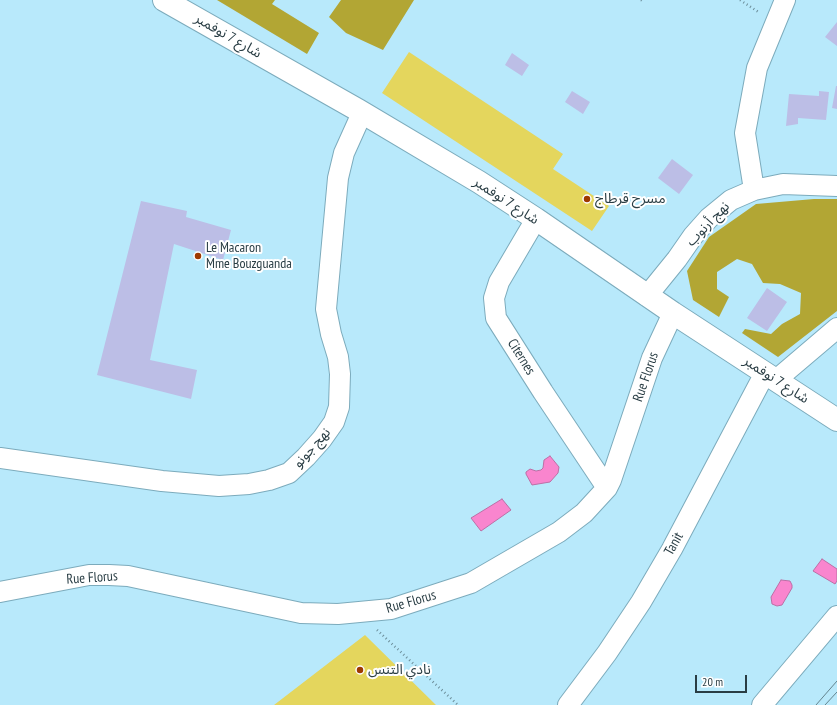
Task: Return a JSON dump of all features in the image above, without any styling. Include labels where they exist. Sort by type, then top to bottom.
[{"type":"main road","name":"شارع 7 نوفمبر","points":[[164,0],[362,113],[479,182],[536,219],[647,296],[837,420]]},
{"type":"street","points":[[754,190],[745,132],[757,68],[785,0]]},
{"type":"street","name":"نهج جونو","points":[[0,458],[162,481],[219,486],[249,484],[269,480],[289,473],[306,457],[322,440],[334,422],[339,407],[340,368],[326,309],[338,178],[344,153],[362,113]]},
{"type":"street","name":"نهج أرنوب","points":[[647,296],[693,236],[709,218],[731,200],[754,190],[783,184],[837,186]]},
{"type":"street","name":"Citernes","points":[[536,219],[499,282],[494,298],[496,318],[607,488]]},
{"type":"street","name":"Rue Florus","points":[[0,592],[89,575],[109,575],[135,578],[300,613],[338,614],[391,609],[471,583],[559,532],[584,512],[607,488],[652,358],[673,313]]},
{"type":"street","points":[[770,376],[837,328]]},
{"type":"street","name":"Tanit","points":[[568,705],[607,653],[641,602],[770,376]]},
{"type":"street","points":[[762,705],[837,616]]},
{"type":"path","points":[[740,0],[776,22]]},
{"type":"path","points":[[359,613],[458,705]]},
{"type":"shaded area","points":[[217,0],[275,0],[272,4],[319,33],[307,54]]},
{"type":"shaded area","points":[[341,0],[414,0],[383,50],[346,33],[329,17]]},
{"type":"shaded area","points":[[409,52],[563,154],[553,169],[609,206],[592,231],[382,93]]},
{"type":"shaded area","points":[[814,199],[837,199],[837,311],[778,357],[742,333],[745,329],[771,334],[782,324],[800,314],[801,293],[780,284],[763,283],[752,264],[737,259],[717,272],[717,289],[729,297],[719,317],[693,300],[687,271],[709,237],[756,204]]},
{"type":"shaded area","points":[[550,456],[559,467],[558,473],[550,482],[532,485],[526,472],[530,469],[536,471],[541,470],[543,468],[544,460]]},
{"type":"shaded area","points":[[502,499],[511,510],[481,531],[471,518]]},
{"type":"shaded area","points":[[822,559],[837,569],[837,581],[835,584],[813,571]]},
{"type":"shaded area","points":[[781,580],[790,581],[792,588],[782,605],[777,606],[772,604],[771,597]]},
{"type":"shaded area","name":"نادي التنس","points":[[365,635],[436,705],[274,705]]},
{"type":"building","points":[[837,22],[837,46],[825,37]]},
{"type":"building","points":[[512,53],[529,65],[522,76],[505,65]]},
{"type":"building","points":[[837,86],[837,109],[832,108]]},
{"type":"building","points":[[572,91],[590,102],[583,114],[565,102]]},
{"type":"building","points":[[819,91],[829,92],[826,120],[798,118],[798,124],[786,126],[789,94],[819,96]]},
{"type":"building","points":[[672,159],[693,175],[679,194],[658,178]]},
{"type":"building","points":[[141,201],[187,211],[186,217],[231,230],[223,260],[174,244],[150,360],[197,370],[191,399],[97,375]]},
{"type":"building","points":[[767,288],[787,302],[767,331],[747,318]]},
{"type":"tram line","points":[[816,705],[837,681]]},
{"type":"tram line","points":[[825,705],[837,692]]},
{"type":"place","name":"مسرح قرطاج","points":[[587,199]]},
{"type":"place","name":"Le Macaron Mme Bouzguanda","points":[[198,256]]},
{"type":"place","name":"نادي التنس","points":[[360,670]]}]
